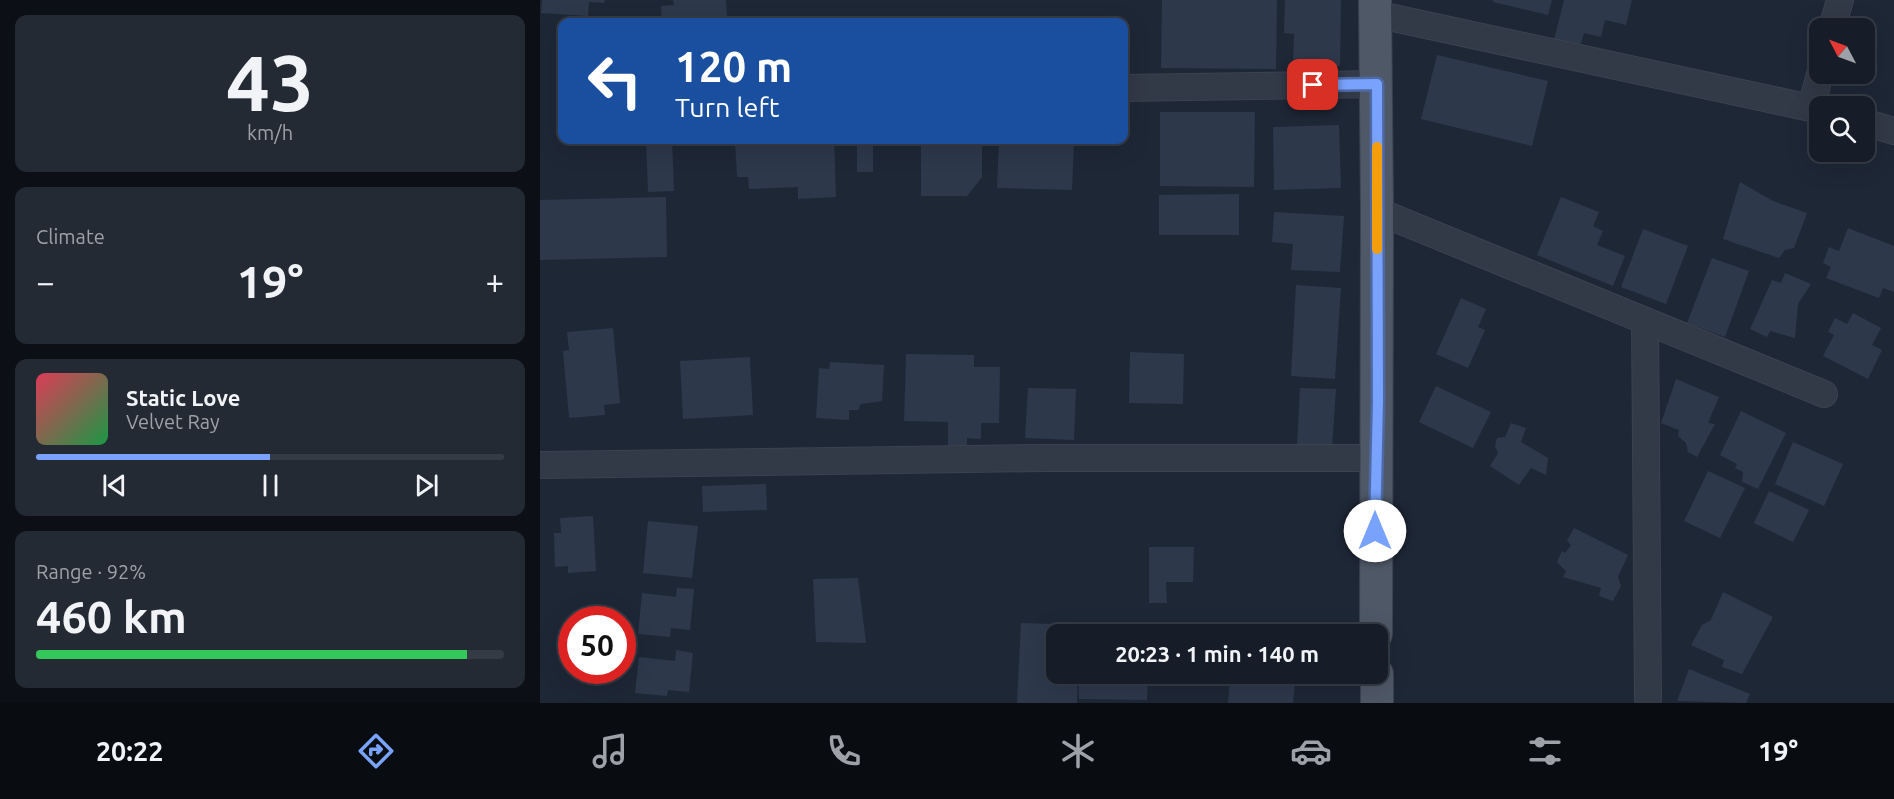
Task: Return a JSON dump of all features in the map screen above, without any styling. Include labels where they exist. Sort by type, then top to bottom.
[{"type":"main road","points":[[1375,7],[1377,84],[1376,624]]},
{"type":"main road","points":[[1377,684],[1377,703]]},
{"type":"street","points":[[1835,18],[1840,0]]},
{"type":"street","points":[[1375,7],[1809,108]]},
{"type":"street","points":[[1128,88],[1377,84]]},
{"type":"street","points":[[1875,125],[1894,131]]},
{"type":"street","points":[[1377,211],[1824,394]]},
{"type":"street","points":[[1645,321],[1648,699]]},
{"type":"street","points":[[540,465],[1043,458],[1375,458]]},
{"type":"building","points":[[542,0],[605,0],[604,3],[589,2],[588,16],[541,13]]},
{"type":"building","points":[[673,0],[726,0],[727,16],[721,18],[662,18],[661,6],[674,5]]},
{"type":"building","points":[[1162,0],[1277,0],[1276,69],[1161,68]]},
{"type":"building","points":[[1285,0],[1341,0],[1340,66],[1293,66],[1294,34],[1284,33]]},
{"type":"building","points":[[1493,0],[1552,0],[1548,15],[1493,2]]},
{"type":"building","points":[[1564,0],[1632,0],[1626,25],[1605,20],[1601,37],[1584,33],[1580,47],[1554,40]]},
{"type":"building","points":[[1437,55],[1548,81],[1532,146],[1421,119]]},
{"type":"building","points":[[1160,112],[1255,112],[1254,187],[1160,186]]},
{"type":"building","points":[[1339,125],[1341,188],[1274,190],[1273,127]]},
{"type":"building","points":[[646,144],[672,144],[674,191],[648,192]]},
{"type":"building","points":[[735,144],[834,144],[836,197],[798,199],[798,187],[749,189],[748,177],[737,177]]},
{"type":"building","points":[[921,144],[982,144],[982,177],[967,196],[921,196]]},
{"type":"building","points":[[999,144],[1074,144],[1072,190],[997,188]]},
{"type":"building","points":[[857,146],[873,146],[873,172],[857,172]]},
{"type":"building","points":[[1740,182],[1773,201],[1807,213],[1794,248],[1785,250],[1779,258],[1723,239]]},
{"type":"building","points":[[1239,194],[1239,235],[1159,235],[1159,195]]},
{"type":"building","points":[[666,197],[667,257],[540,260],[540,200]]},
{"type":"building","points":[[1561,197],[1599,212],[1593,226],[1603,231],[1597,245],[1625,256],[1613,286],[1537,255]]},
{"type":"building","points":[[1274,212],[1344,216],[1340,272],[1291,270],[1293,244],[1272,242]]},
{"type":"building","points":[[1848,228],[1894,246],[1894,292],[1883,288],[1879,298],[1826,278],[1831,267],[1823,263],[1829,247],[1839,251]]},
{"type":"building","points":[[1643,229],[1688,246],[1666,304],[1621,287]]},
{"type":"building","points":[[1712,258],[1749,271],[1725,337],[1687,323]]},
{"type":"building","points":[[1785,273],[1811,284],[1798,304],[1795,338],[1770,331],[1767,337],[1750,329],[1772,280],[1781,283]]},
{"type":"building","points":[[1296,285],[1341,288],[1335,379],[1291,376]]},
{"type":"building","points":[[1461,298],[1486,309],[1478,327],[1485,330],[1468,368],[1436,354]]},
{"type":"building","points":[[1853,313],[1881,328],[1872,345],[1882,350],[1868,379],[1823,356],[1834,335],[1828,332],[1835,318],[1847,324]]},
{"type":"building","points":[[613,328],[620,403],[604,405],[605,415],[569,418],[563,351],[569,350],[567,332]]},
{"type":"building","points":[[1130,352],[1184,354],[1183,404],[1129,403]]},
{"type":"building","points":[[906,354],[974,355],[974,367],[1000,367],[999,423],[981,423],[981,439],[967,438],[967,448],[948,447],[948,422],[904,421]]},
{"type":"building","points":[[750,357],[753,415],[683,419],[680,361]]},
{"type":"building","points":[[830,362],[884,365],[882,401],[861,404],[858,410],[849,410],[849,420],[816,418],[819,368],[829,369]]},
{"type":"building","points":[[1676,379],[1719,397],[1708,423],[1715,424],[1697,457],[1688,452],[1686,443],[1678,436],[1679,430],[1661,423]]},
{"type":"building","points":[[1436,386],[1491,412],[1473,448],[1419,422]]},
{"type":"building","points":[[1028,388],[1076,389],[1074,440],[1025,438]]},
{"type":"building","points":[[1300,388],[1336,389],[1332,448],[1297,446]]},
{"type":"building","points":[[1741,411],[1786,433],[1758,489],[1742,482],[1743,472],[1735,468],[1737,464],[1720,455]]},
{"type":"building","points":[[1511,423],[1526,428],[1521,442],[1548,458],[1546,475],[1531,468],[1519,485],[1490,466],[1498,453],[1495,446],[1497,438],[1505,437]]},
{"type":"building","points":[[1793,442],[1843,464],[1824,506],[1775,484]]},
{"type":"building","points":[[1708,471],[1745,488],[1720,538],[1684,521]]},
{"type":"building","points":[[766,484],[767,510],[703,512],[702,486]]},
{"type":"building","points":[[1769,491],[1809,510],[1793,542],[1754,523]]},
{"type":"building","points":[[593,516],[596,571],[568,573],[568,566],[555,567],[554,533],[561,533],[560,518]]},
{"type":"building","points":[[648,521],[698,526],[692,578],[643,573]]},
{"type":"building","points":[[1574,528],[1628,555],[1618,577],[1621,586],[1613,601],[1599,596],[1601,588],[1563,577],[1566,571],[1557,562],[1562,551],[1565,553],[1571,545],[1567,541]]},
{"type":"building","points":[[1149,547],[1194,547],[1193,582],[1166,582],[1167,603],[1149,603]]},
{"type":"building","points":[[858,578],[866,643],[816,642],[813,579]]},
{"type":"building","points":[[677,588],[694,589],[690,630],[671,628],[670,637],[638,634],[642,593],[676,597]]},
{"type":"building","points":[[1723,592],[1773,617],[1742,674],[1722,667],[1724,660],[1691,645],[1702,625],[1711,620]]},
{"type":"building","points":[[1021,623],[1051,624],[1046,624],[1046,684],[1078,684],[1077,703],[1017,703]]},
{"type":"building","points":[[676,650],[693,653],[689,692],[668,690],[667,696],[635,693],[639,657],[675,661]]},
{"type":"building","points":[[1689,669],[1750,694],[1746,703],[1677,701]]},
{"type":"building","points":[[1079,684],[1148,684],[1147,700],[1079,699]]},
{"type":"building","points":[[1229,684],[1295,684],[1293,703],[1228,703]]},
{"type":"slow traffic","points":[[1377,147],[1377,249]]},
{"type":"route","points":[[1313,85],[1377,84],[1378,400],[1375,531]]}]
